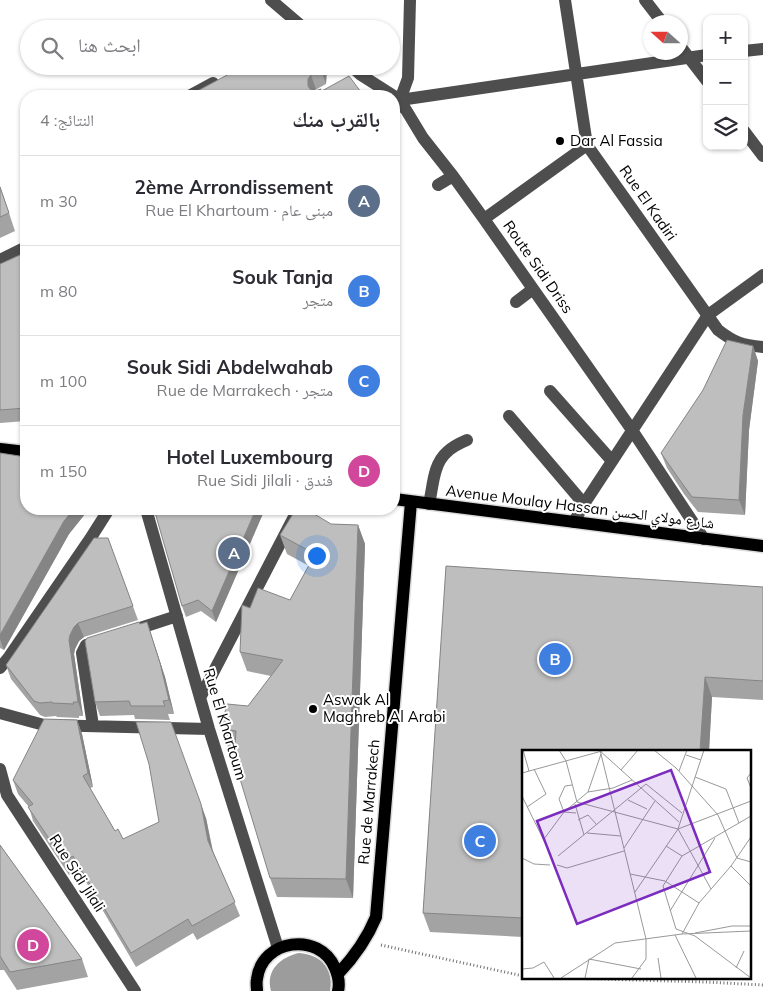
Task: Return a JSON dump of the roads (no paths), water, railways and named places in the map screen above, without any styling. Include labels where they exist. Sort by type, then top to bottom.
[{"type":"main road","points":[[0,449],[20,451]]},
{"type":"main road","name":"Avenue Moulay Hassan شارع مولاي الحسن","points":[[400,500],[763,546]]},
{"type":"main road","name":"Rue de Marrakech","points":[[338,974],[351,960],[364,941],[376,917],[411,502]]},
{"type":"main road","points":[[257,991],[257,979],[261,966],[268,956],[278,948],[294,944],[310,945],[324,953],[333,963],[338,974],[338,991]]},
{"type":"street","points":[[271,0],[294,20]]},
{"type":"street","points":[[400,91],[408,78],[410,0]]},
{"type":"street","name":"Rue El Kadiri","points":[[564,0],[587,145],[718,330],[731,340],[746,346],[763,347]]},
{"type":"street","points":[[645,0],[657,15]]},
{"type":"street","points":[[748,51],[763,49]]},
{"type":"street","points":[[688,52],[703,54]]},
{"type":"street","points":[[688,56],[703,76]]},
{"type":"street","points":[[400,97],[575,74],[643,60]]},
{"type":"street","points":[[358,75],[383,90]]},
{"type":"street","points":[[200,90],[221,79]]},
{"type":"street","name":"Route Sidi Driss","points":[[400,104],[423,138],[484,219],[632,430],[704,538]]},
{"type":"street","points":[[748,136],[763,156]]},
{"type":"street","points":[[484,219],[587,145]]},
{"type":"street","points":[[438,185],[453,176]]},
{"type":"street","points":[[0,260],[20,250]]},
{"type":"street","points":[[574,522],[708,315],[763,275]]},
{"type":"street","points":[[516,302],[533,290]]},
{"type":"street","points":[[550,391],[612,461]]},
{"type":"street","points":[[509,416],[584,504]]},
{"type":"street","points":[[429,504],[436,468],[441,459],[447,452],[467,440]]},
{"type":"street","points":[[0,668],[105,515]]},
{"type":"street","name":"Rue El Khartoum","points":[[148,515],[209,729],[278,948]]},
{"type":"street","points":[[200,698],[295,515]]},
{"type":"street","points":[[93,726],[82,654],[86,645],[176,616]]},
{"type":"street","points":[[0,713],[42,729],[93,726],[209,729]]},
{"type":"street","name":"Rue Sidi Jilali","points":[[0,769],[4,795],[135,991]]},
{"type":"street","points":[[4,795],[17,778]]},
{"type":"place","name":"Dar Al Fassia","points":[[560,141]]},
{"type":"place","name":"2ème Arrondissement","points":[[234,553]]},
{"type":"place","name":"Souk Tanja","points":[[555,659]]},
{"type":"place","name":"Aswak Al Maghreb Al Arabi","points":[[313,709]]},
{"type":"place","name":"Souk Sidi Abdelwahab","points":[[480,841]]},
{"type":"place","name":"Hotel Luxembourg","points":[[33,945]]}]
